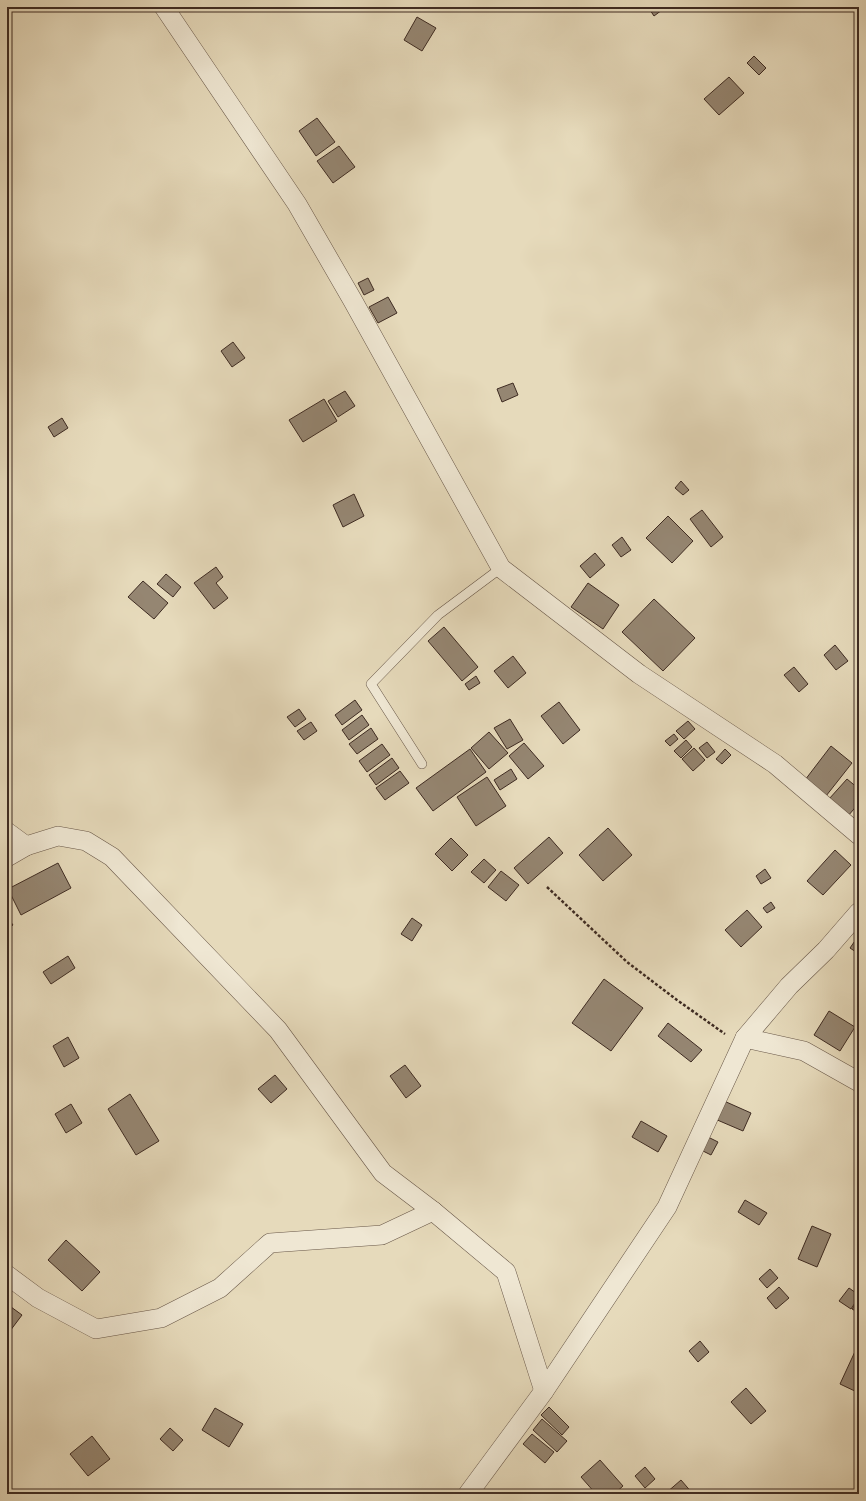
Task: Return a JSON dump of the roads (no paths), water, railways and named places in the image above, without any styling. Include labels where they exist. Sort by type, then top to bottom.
[{"type":"street","points":[[164,7],[297,204],[353,301],[501,568],[639,674],[776,764],[859,835]]},
{"type":"street","points":[[7,832],[26,846]]},
{"type":"street","points":[[7,857],[26,846],[58,836],[86,841],[112,857],[278,1030],[383,1173],[433,1211],[506,1272],[544,1391]]},
{"type":"street","points":[[468,1494],[544,1391],[667,1207],[743,1042],[789,986],[826,950],[859,912]]},
{"type":"street","points":[[743,1042],[804,1051],[859,1082]]},
{"type":"street","points":[[7,1275],[38,1298],[96,1329],[161,1318],[220,1288],[270,1243],[382,1236],[433,1211]]},
{"type":"lane","points":[[422,764],[372,684],[438,615],[501,568]]}]
